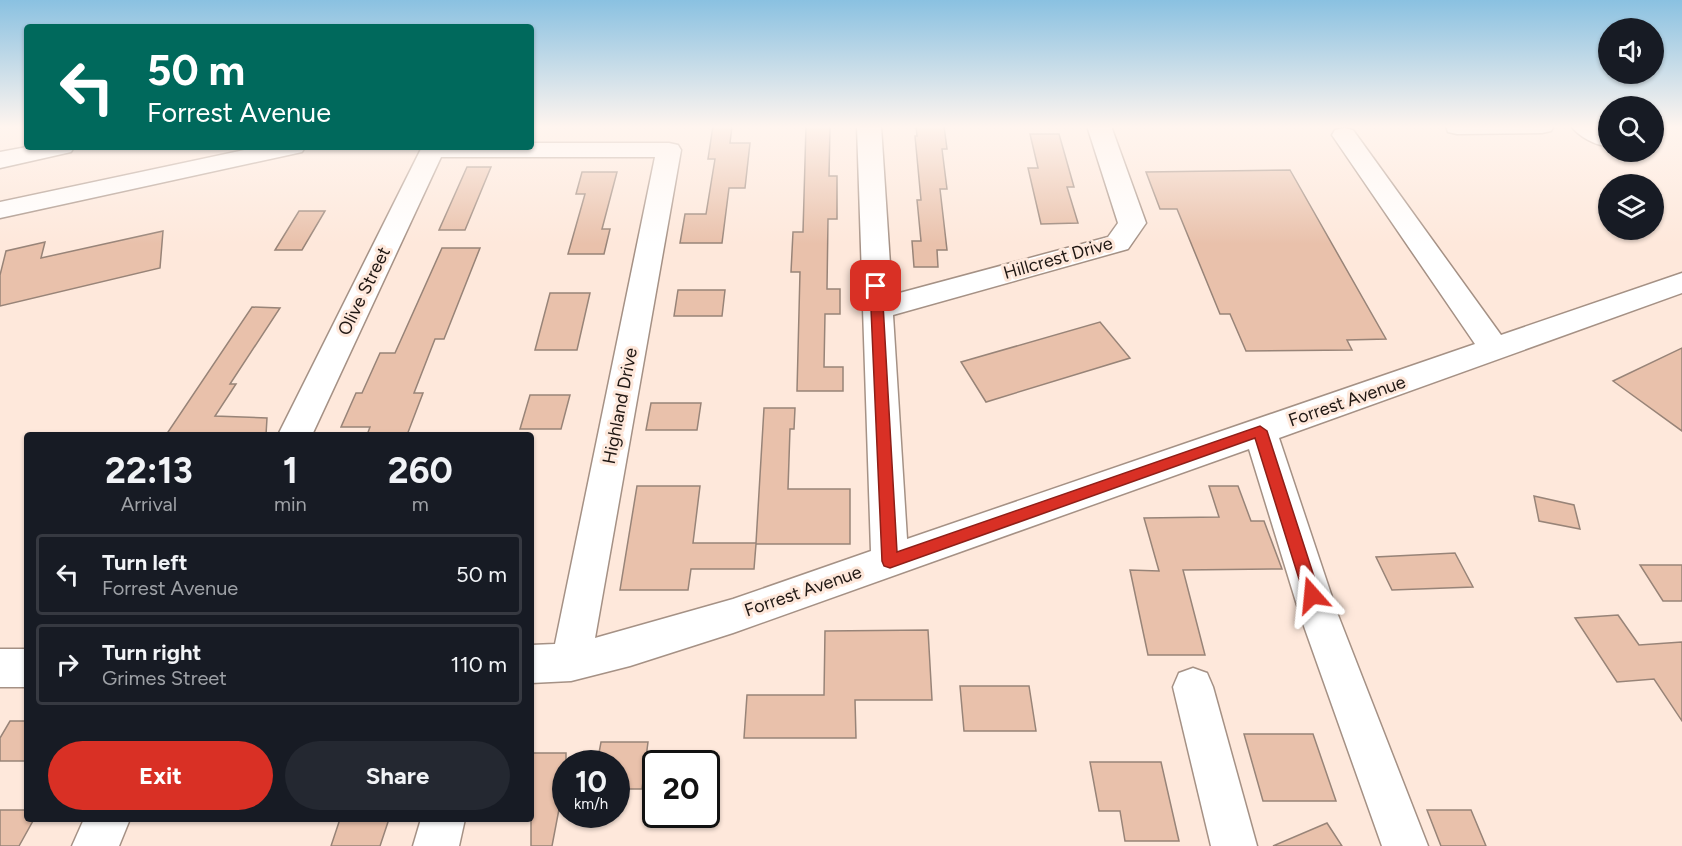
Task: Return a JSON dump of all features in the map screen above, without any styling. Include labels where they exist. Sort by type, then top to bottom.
[{"type":"street","points":[[0,189],[112,165]]},
{"type":"street","points":[[172,173],[198,165]]},
{"type":"street","points":[[0,210],[207,165]]},
{"type":"street","name":"Olive Street","points":[[295,432],[426,165]]},
{"type":"street","name":"Highland Drive","points":[[571,663],[666,165]]},
{"type":"street","points":[[871,165],[890,561]]},
{"type":"street","name":"Hillcrest Drive","points":[[877,309],[1118,243],[1132,223],[1112,165]]},
{"type":"street","points":[[1365,165],[1494,349]]},
{"type":"street","name":"Forrest Avenue","points":[[534,664],[571,663],[630,648],[733,616],[1682,283]]},
{"type":"street","points":[[1260,431],[1319,615],[1405,846]]},
{"type":"street","points":[[0,668],[24,668]]},
{"type":"street","points":[[1193,687],[1234,846]]},
{"type":"street","points":[[95,846],[107,822]]},
{"type":"street","points":[[436,846],[442,822]]},
{"type":"building","points":[[714,165],[748,165],[745,188],[729,188],[722,243],[680,243],[685,214],[706,214]]},
{"type":"building","points":[[805,165],[829,165],[829,176],[837,176],[837,219],[828,219],[827,289],[840,289],[840,314],[825,314],[824,367],[843,367],[843,391],[797,391],[800,272],[791,272],[793,232],[803,232]]},
{"type":"building","points":[[918,165],[944,165],[947,189],[940,189],[947,250],[937,250],[938,267],[914,267],[912,241],[921,241],[917,200],[921,200]]},
{"type":"building","points":[[1037,165],[1068,165],[1074,187],[1067,187],[1078,223],[1041,224],[1028,168],[1038,168]]},
{"type":"building","points":[[467,167],[491,167],[465,230],[439,230]]},
{"type":"building","points":[[1290,170],[1386,339],[1347,340],[1352,350],[1246,351],[1230,314],[1220,314],[1177,209],[1160,209],[1146,172]]},
{"type":"building","points":[[582,172],[617,172],[602,229],[610,229],[604,254],[568,254],[585,194],[576,194]]},
{"type":"building","points":[[299,211],[325,211],[302,250],[275,250]]},
{"type":"building","points":[[163,231],[160,268],[0,306],[0,275],[6,251],[45,242],[41,258]]},
{"type":"building","points":[[442,248],[480,248],[444,339],[435,339],[414,393],[423,393],[408,432],[368,432],[370,427],[341,427],[356,393],[362,393],[380,353],[395,353]]},
{"type":"building","points":[[678,290],[725,290],[722,316],[674,316]]},
{"type":"building","points":[[550,293],[590,293],[577,350],[535,350]]},
{"type":"building","points":[[252,307],[280,308],[230,384],[236,384],[215,416],[267,418],[266,432],[168,432]]},
{"type":"building","points":[[1100,322],[1130,358],[986,402],[961,362]]},
{"type":"building","points":[[1682,348],[1682,431],[1613,381]]},
{"type":"building","points":[[530,395],[570,395],[561,429],[520,429]]},
{"type":"building","points":[[651,403],[701,403],[697,430],[646,430]]},
{"type":"building","points":[[764,408],[795,408],[794,429],[790,429],[788,489],[850,489],[850,544],[756,544],[754,569],[691,569],[688,590],[620,590],[637,486],[700,486],[693,543],[756,543]]},
{"type":"building","points":[[1209,486],[1238,486],[1251,521],[1264,521],[1282,569],[1183,570],[1205,655],[1148,655],[1130,570],[1159,571],[1144,518],[1219,517]]},
{"type":"building","points":[[1534,496],[1574,505],[1580,529],[1539,521]]},
{"type":"building","points":[[1455,553],[1473,587],[1392,590],[1376,557]]},
{"type":"building","points":[[1640,565],[1682,565],[1682,601],[1663,601]]},
{"type":"building","points":[[1618,615],[1639,645],[1682,642],[1682,721],[1654,679],[1617,682],[1575,618]]},
{"type":"building","points":[[928,630],[932,700],[855,700],[856,738],[744,738],[747,695],[824,695],[825,631]]},
{"type":"building","points":[[960,686],[1029,686],[1036,731],[964,731]]},
{"type":"building","points":[[10,721],[24,721],[24,761],[0,761],[0,738]]},
{"type":"building","points":[[1244,734],[1313,734],[1336,801],[1263,801]]},
{"type":"building","points":[[601,742],[648,742],[647,750],[642,750],[642,789],[630,789],[630,750],[600,750]]},
{"type":"building","points":[[534,753],[552,753],[552,828],[555,828],[552,846],[531,846],[531,822],[534,822]]},
{"type":"building","points":[[1090,762],[1161,762],[1179,841],[1125,841],[1120,811],[1099,811]]},
{"type":"building","points":[[0,810],[24,810],[24,822],[32,822],[19,846],[0,846]]},
{"type":"building","points":[[1427,810],[1471,810],[1486,846],[1441,846]]},
{"type":"building","points":[[339,822],[388,822],[380,846],[331,846]]},
{"type":"building","points":[[1327,823],[1342,846],[1273,846]]},
{"type":"route","points":[[876,286],[890,561],[1260,431],[1273,478],[1312,595]]}]
